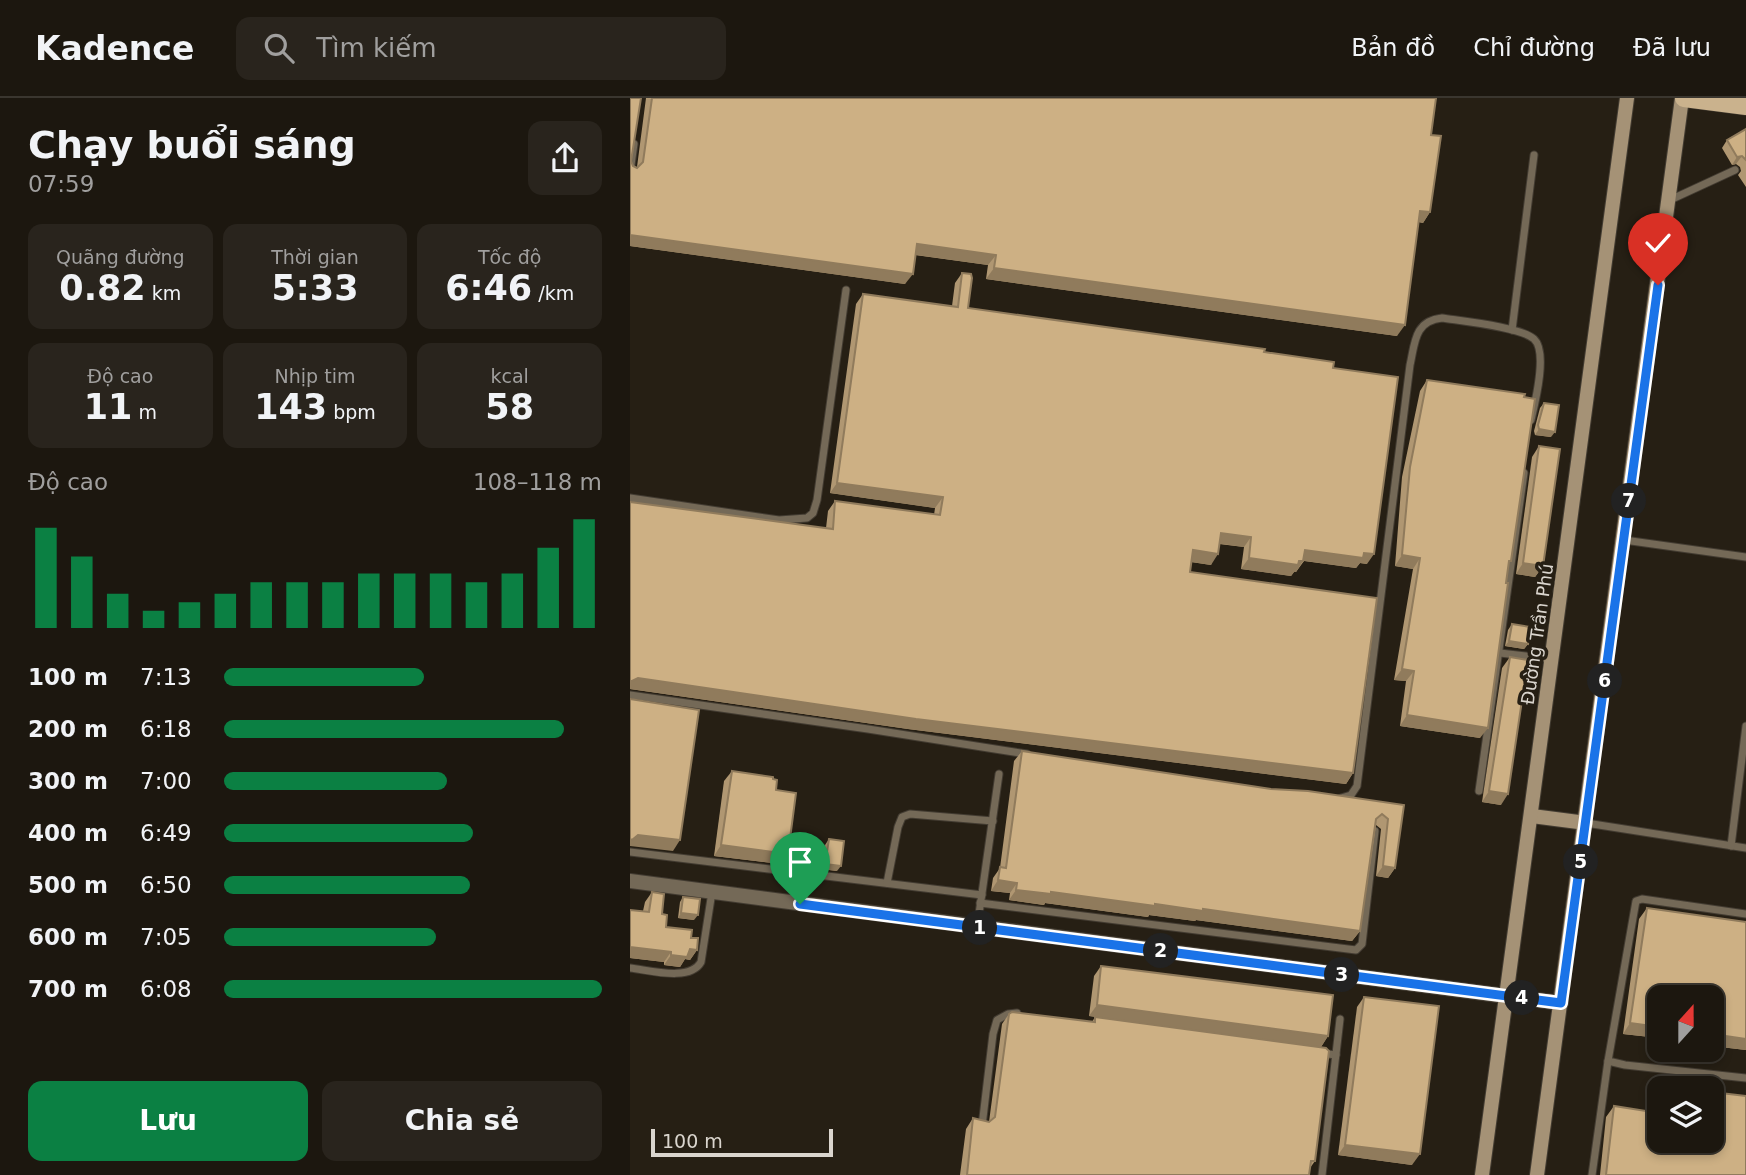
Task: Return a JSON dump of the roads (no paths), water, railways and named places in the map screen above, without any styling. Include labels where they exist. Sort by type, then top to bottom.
[{"type":"main road","name":"Đường Trần Phú","points":[[1482,1175],[1628,98]]},
{"type":"main road","points":[[1537,1175],[1683,98],[1746,106]]},
{"type":"main road","points":[[1532,816],[1586,823]]},
{"type":"main road","points":[[1506,996],[1561,1003]]},
{"type":"street","points":[[630,881],[1506,996]]},
{"type":"lane","points":[[630,172],[635,135]]},
{"type":"lane","points":[[1512,330],[1534,155]]},
{"type":"lane","points":[[1670,200],[1734,170]]},
{"type":"lane","points":[[630,498],[779,520],[807,518],[813,513],[846,290]]},
{"type":"lane","points":[[1330,797],[1343,798],[1351,795],[1357,786],[1410,365],[1417,333],[1430,319],[1442,318],[1520,331],[1534,339],[1538,346],[1539,382],[1530,426]]},
{"type":"lane","points":[[1479,791],[1525,461]]},
{"type":"lane","points":[[1624,540],[1746,557]]},
{"type":"lane","points":[[1500,653],[1553,659]]},
{"type":"lane","points":[[630,695],[1032,755]]},
{"type":"lane","points":[[1731,846],[1746,726]]},
{"type":"lane","points":[[977,928],[999,774]]},
{"type":"lane","points":[[887,883],[902,817],[910,814],[992,821]]},
{"type":"lane","points":[[1586,823],[1746,848]]},
{"type":"lane","points":[[630,852],[887,883],[981,899],[1356,950],[1362,944],[1375,831]]},
{"type":"lane","points":[[630,968],[670,973],[688,972],[697,968],[701,962],[712,892]]},
{"type":"lane","points":[[1592,1175],[1608,1061],[1636,901],[1642,899],[1746,914]]},
{"type":"lane","points":[[982,1126],[993,1034],[998,1020],[1008,1014],[1023,1013]]},
{"type":"lane","points":[[1322,1175],[1340,1019]]},
{"type":"lane","points":[[1309,1051],[1336,1055]]},
{"type":"lane","points":[[1608,1061],[1746,1078]]}]
